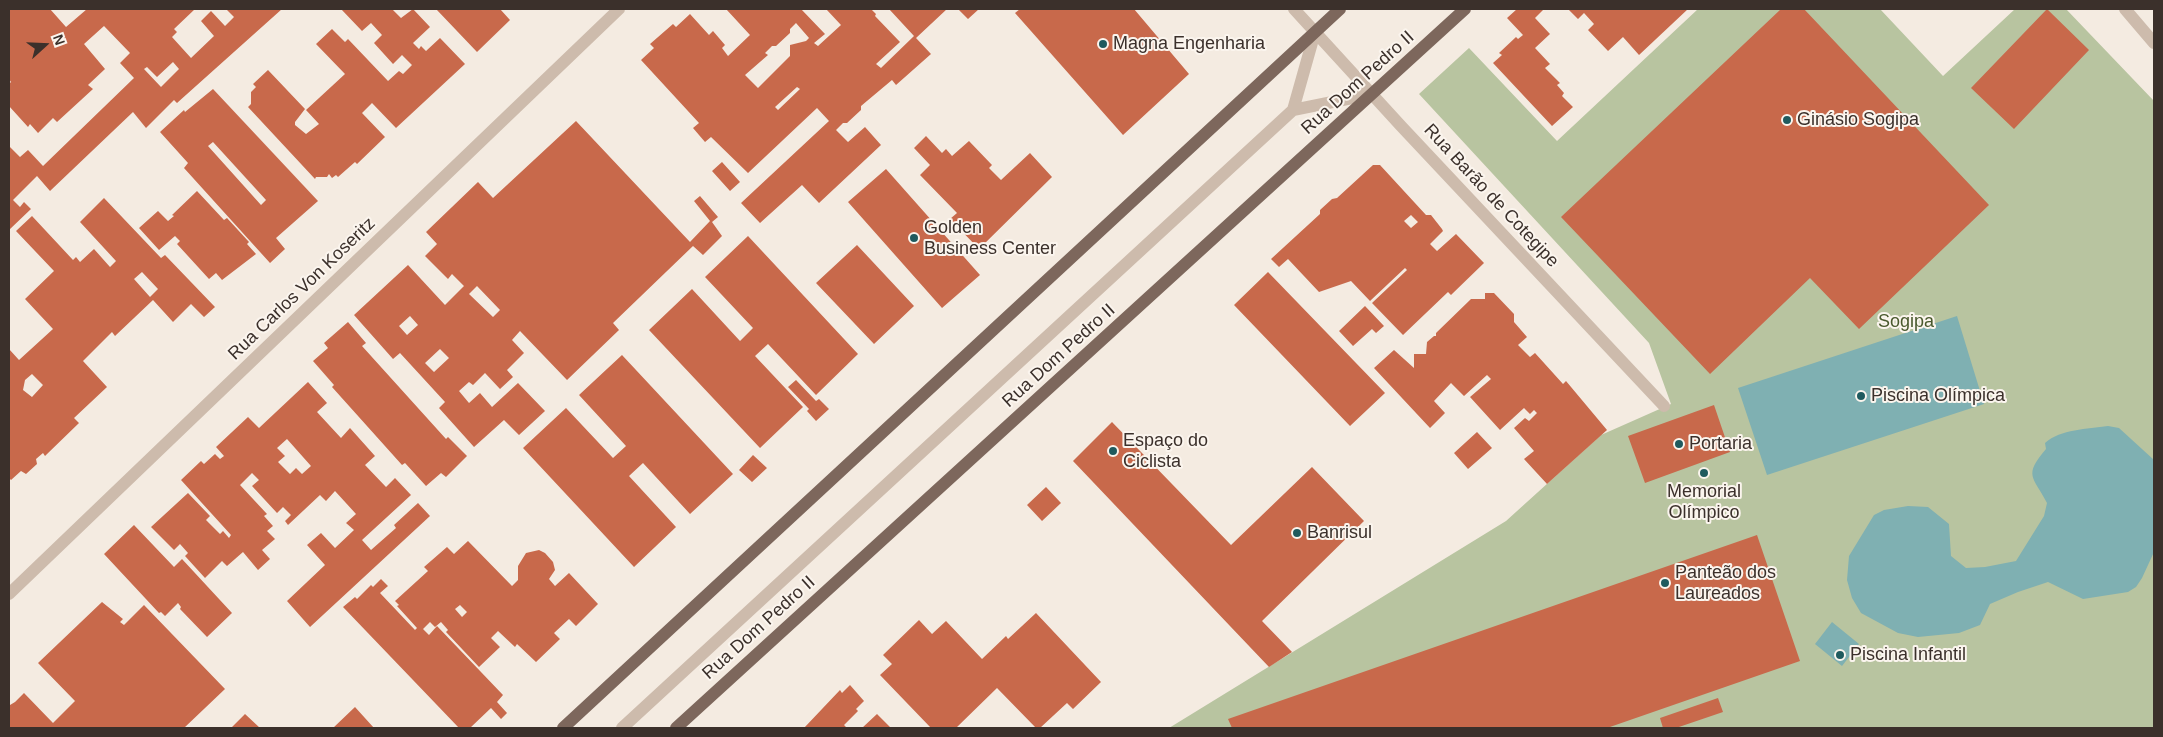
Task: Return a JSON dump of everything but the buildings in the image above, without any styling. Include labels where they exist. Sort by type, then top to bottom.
[{"type":"main road","points":[[563,728],[1340,9]]},
{"type":"main road","name":"Rua Dom Pedro II","points":[[676,728],[1465,9]]},
{"type":"street","name":"Rua Carlos Von Koseritz","points":[[9,594],[619,9]]},
{"type":"street","name":"Rua Barão de Cotegipe","points":[[1294,9],[1664,406]]},
{"type":"street","points":[[2125,9],[2154,43]]},
{"type":"street","points":[[1293,110],[1315,32]]},
{"type":"street","points":[[622,728],[1293,110],[1372,94]]},
{"type":"green space","name":"Sogipa","points":[[1698,9],[1880,9],[1943,76],[2015,9],[2066,9],[2154,101],[2154,728],[1169,728],[1506,521],[1601,435],[1671,404],[1649,343],[1419,94],[1469,48],[1557,141]]},
{"type":"water","name":"Piscina Olímpica","points":[[1957,316],[1984,404],[1767,475],[1738,388]]},
{"type":"water","points":[[2108,426],[2119,428],[2154,460],[2154,552],[2136,587],[2128,592],[2083,599],[2048,582],[1990,604],[1980,625],[1959,633],[1918,637],[1898,633],[1861,613],[1852,598],[1847,580],[1849,556],[1874,515],[1884,510],[1908,506],[1928,507],[1949,524],[1951,556],[1966,568],[1985,567],[2016,561],[2044,516],[2047,503],[2034,481],[2033,471],[2034,465],[2046,449],[2045,443],[2051,438],[2066,432]]},
{"type":"water","name":"Piscina Infantil","points":[[1832,622],[1859,644],[1842,666],[1815,644]]},
{"type":"place","name":"Magna Engenharia","points":[[1103,44]]},
{"type":"place","name":"Ginásio Sogipa","points":[[1787,120]]},
{"type":"place","name":"Golden Business Center","points":[[914,238]]},
{"type":"place","name":"Piscina Olímpica","points":[[1861,396]]},
{"type":"place","name":"Portaria","points":[[1679,444]]},
{"type":"place","name":"Espaço do Ciclista","points":[[1113,451]]},
{"type":"place","name":"Memorial Olímpico","points":[[1704,473]]},
{"type":"place","name":"Banrisul","points":[[1297,533]]},
{"type":"place","name":"Panteão dos Laureados","points":[[1665,583]]},
{"type":"place","name":"Piscina Infantil","points":[[1840,655]]}]
